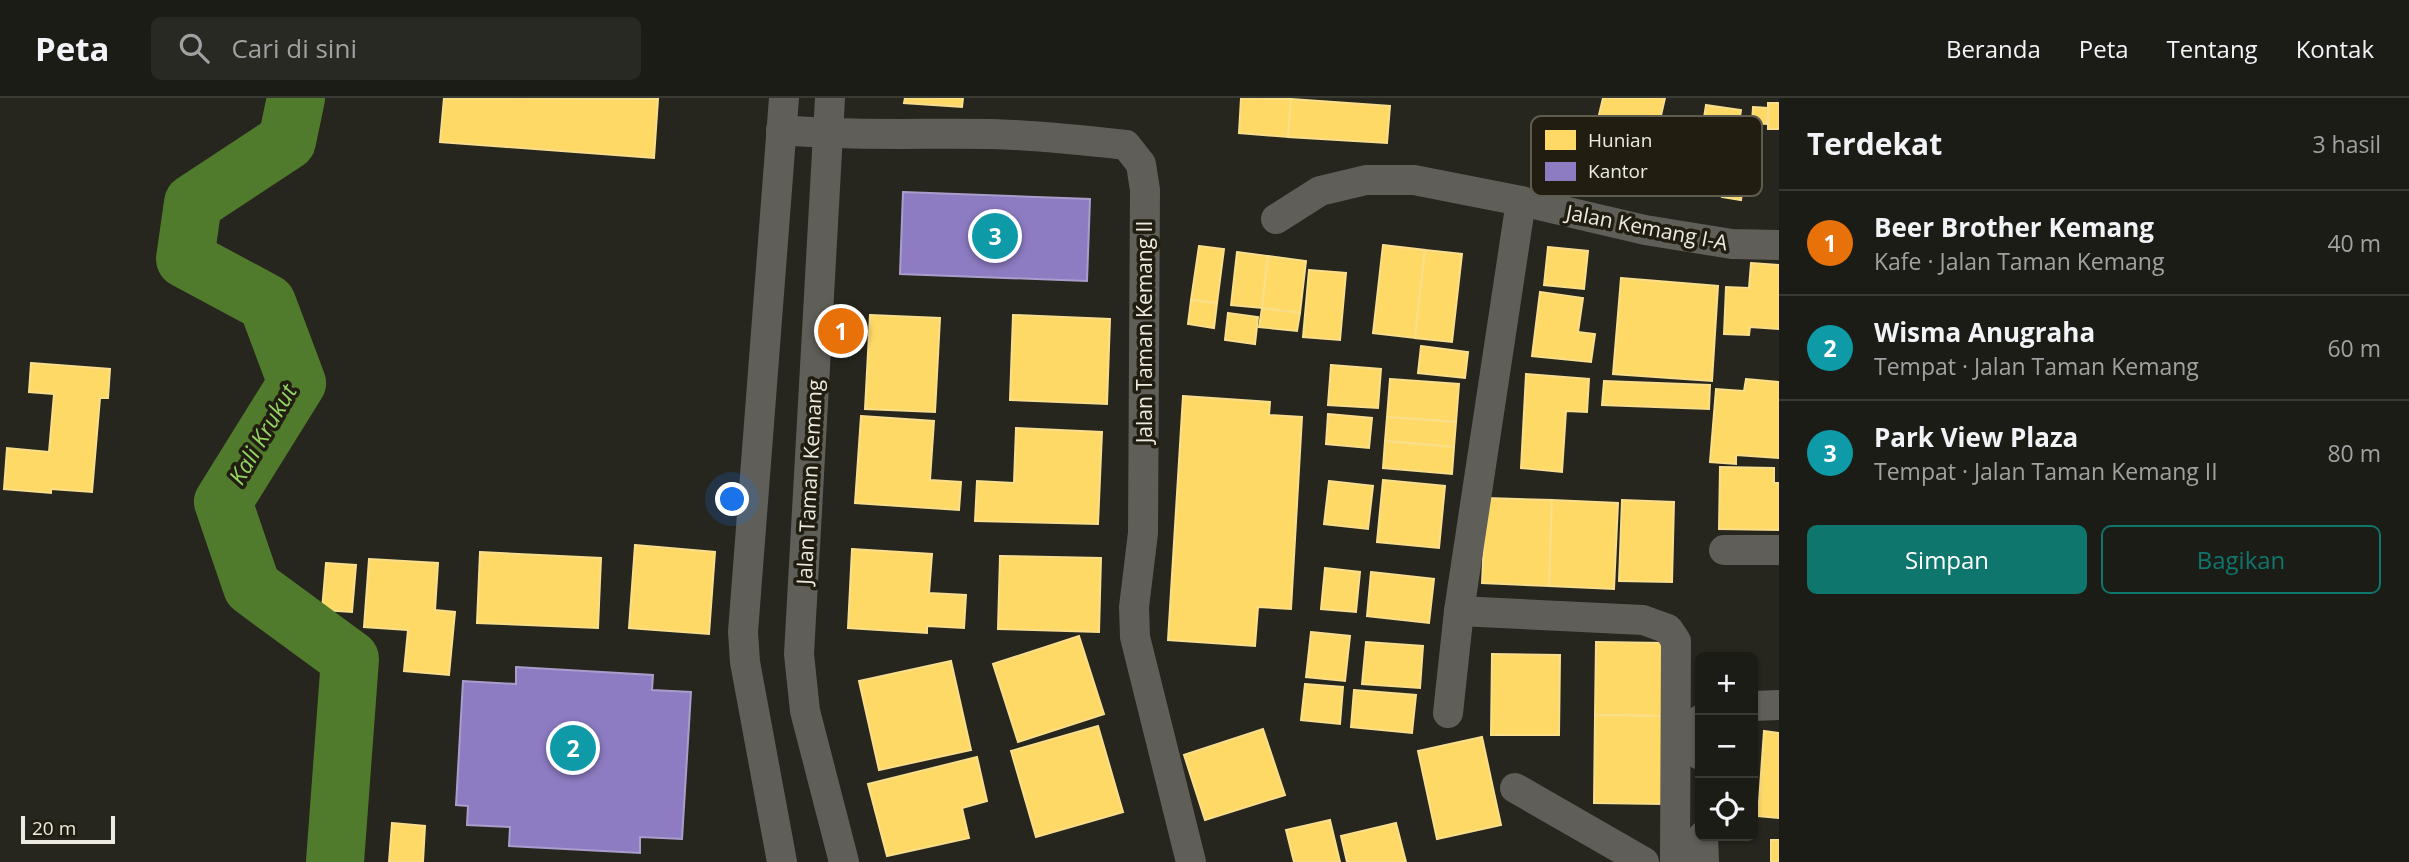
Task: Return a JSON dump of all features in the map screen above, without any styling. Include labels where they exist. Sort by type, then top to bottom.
[{"type":"street","points":[[782,862],[745,662],[743,632],[784,98]]},
{"type":"street","name":"Jalan Taman Kemang","points":[[830,98],[799,654],[805,711],[844,862]]},
{"type":"street","name":"Jalan Taman Kemang II","points":[[781,130],[828,134],[995,134],[1084,140],[1126,145],[1141,164],[1145,190],[1143,533],[1134,607],[1135,637],[1191,862]]},
{"type":"street","name":"Jalan Kemang I-A","points":[[1276,219],[1320,191],[1366,180],[1414,180],[1521,201],[1645,230],[1732,244],[1779,245]]},
{"type":"street","points":[[1447,713],[1459,611],[1521,201]]},
{"type":"street","points":[[1724,550],[1779,550]]},
{"type":"street","points":[[1459,611],[1643,620],[1668,629],[1676,641],[1675,862]]},
{"type":"street","points":[[1758,706],[1779,705]]},
{"type":"street","points":[[1515,788],[1644,862]]},
{"type":"street","points":[[1703,841],[1704,862]]},
{"type":"building: Hunian","points":[[444,98],[658,99],[654,158],[440,142]]},
{"type":"building: Hunian","points":[[905,98],[963,98],[962,107],[904,103]]},
{"type":"building: Hunian","points":[[1241,98],[1291,99],[1288,137],[1239,133]]},
{"type":"building: Hunian","points":[[1603,98],[1665,98],[1661,116],[1599,116]]},
{"type":"building: Hunian","points":[[1291,99],[1390,106],[1387,143],[1288,137]]},
{"type":"building: Hunian","points":[[1768,103],[1779,103],[1779,129],[1768,129]]},
{"type":"building: Hunian","points":[[1706,105],[1741,110],[1740,116],[1704,116]]},
{"type":"building: Hunian","points":[[1753,107],[1768,108],[1767,124],[1762,124],[1762,116],[1752,116]]},
{"type":"building: Hunian","points":[[1722,196],[1742,196],[1741,200]]},
{"type":"building: Hunian","points":[[1383,245],[1425,250],[1415,338],[1373,333]]},
{"type":"building: Hunian","points":[[1199,246],[1224,249],[1217,303],[1191,300]]},
{"type":"building: Hunian","points":[[1548,247],[1588,251],[1584,289],[1544,285]]},
{"type":"building: Hunian","points":[[1425,250],[1462,254],[1452,342],[1415,338]]},
{"type":"building: Hunian","points":[[1237,252],[1268,256],[1262,308],[1231,305]]},
{"type":"building: Hunian","points":[[1268,256],[1306,261],[1300,313],[1262,308]]},
{"type":"building: Hunian","points":[[1751,263],[1779,265],[1779,329],[1750,327],[1749,335],[1724,334],[1726,287],[1749,288]]},
{"type":"building: Hunian","points":[[1309,270],[1346,273],[1340,340],[1303,337]]},
{"type":"building: Hunian","points":[[1621,278],[1718,286],[1712,381],[1613,374]]},
{"type":"building: Hunian","points":[[1540,292],[1583,298],[1578,332],[1595,334],[1591,362],[1532,356]]},
{"type":"building: Hunian","points":[[1191,300],[1217,303],[1214,328],[1188,324]]},
{"type":"building: Hunian","points":[[1262,308],[1300,313],[1297,331],[1259,327]]},
{"type":"building: Hunian","points":[[1228,313],[1258,317],[1255,344],[1225,340]]},
{"type":"building: Hunian","points":[[870,315],[940,318],[935,412],[865,409]]},
{"type":"building: Hunian","points":[[1013,315],[1110,319],[1107,404],[1010,400]]},
{"type":"building: Hunian","points":[[1421,346],[1468,352],[1465,378],[1418,373]]},
{"type":"building: Hunian","points":[[31,363],[110,369],[108,398],[100,398],[92,492],[51,489],[51,493],[4,489],[7,448],[49,452],[54,394],[29,392]]},
{"type":"building: Hunian","points":[[1331,365],[1381,369],[1378,408],[1328,405]]},
{"type":"building: Hunian","points":[[1526,374],[1589,379],[1587,412],[1566,411],[1562,472],[1521,468]]},
{"type":"building: Hunian","points":[[1390,379],[1459,384],[1456,422],[1387,417]]},
{"type":"building: Hunian","points":[[1746,379],[1779,382],[1779,458],[1736,455],[1736,464],[1710,462],[1716,389],[1744,391]]},
{"type":"building: Hunian","points":[[1604,381],[1710,385],[1709,409],[1602,405]]},
{"type":"building: Hunian","points":[[1183,396],[1270,402],[1269,415],[1302,417],[1291,609],[1258,607],[1255,646],[1168,640]]},
{"type":"building: Hunian","points":[[1328,414],[1372,418],[1369,448],[1326,444]]},
{"type":"building: Hunian","points":[[861,416],[934,421],[930,480],[961,482],[959,510],[855,503]]},
{"type":"building: Hunian","points":[[1387,417],[1456,422],[1454,447],[1385,441]]},
{"type":"building: Hunian","points":[[1016,428],[1102,432],[1098,524],[975,521],[977,481],[1014,483]]},
{"type":"building: Hunian","points":[[1385,441],[1454,447],[1452,474],[1383,468]]},
{"type":"building: Hunian","points":[[1720,467],[1774,468],[1774,483],[1779,483],[1779,530],[1719,529]]},
{"type":"building: Hunian","points":[[1383,480],[1445,486],[1439,548],[1377,542]]},
{"type":"building: Hunian","points":[[1329,481],[1373,486],[1368,529],[1324,524]]},
{"type":"building: Hunian","points":[[1486,498],[1552,500],[1549,586],[1482,583]]},
{"type":"building: Hunian","points":[[1552,500],[1618,503],[1614,589],[1549,586]]},
{"type":"building: Hunian","points":[[1622,500],[1674,502],[1672,582],[1619,581]]},
{"type":"building: Hunian","points":[[635,545],[715,552],[709,634],[629,628]]},
{"type":"building: Hunian","points":[[852,549],[932,554],[929,593],[966,595],[964,628],[927,626],[927,633],[848,628]]},
{"type":"building: Hunian","points":[[480,552],[601,558],[598,628],[477,623]]},
{"type":"building: Hunian","points":[[1000,556],[1101,558],[1099,632],[998,629]]},
{"type":"building: Hunian","points":[[369,559],[438,563],[435,610],[455,612],[449,675],[404,671],[408,630],[364,627]]},
{"type":"building: Hunian","points":[[326,563],[356,565],[352,612],[322,610]]},
{"type":"building: Hunian","points":[[1325,568],[1360,572],[1356,612],[1321,609]]},
{"type":"building: Hunian","points":[[1371,572],[1434,579],[1429,623],[1367,616]]},
{"type":"building: Hunian","points":[[1311,632],[1350,636],[1345,681],[1306,677]]},
{"type":"building: Hunian","points":[[1079,636],[1104,714],[1018,742],[993,664]]},
{"type":"building: Hunian","points":[[1366,642],[1423,646],[1420,688],[1362,684]]},
{"type":"building: Hunian","points":[[1596,642],[1666,643],[1665,716],[1595,715]]},
{"type":"building: Hunian","points":[[1492,654],[1560,655],[1559,735],[1491,735]]},
{"type":"building: Hunian","points":[[951,661],[971,750],[879,770],[859,681]]},
{"type":"building: Hunian","points":[[1305,684],[1343,687],[1340,724],[1301,720]]},
{"type":"building: Hunian","points":[[1354,690],[1416,695],[1412,733],[1351,727]]},
{"type":"building: Hunian","points":[[1595,715],[1665,716],[1663,804],[1594,803]]},
{"type":"building: Hunian","points":[[1098,726],[1123,812],[1036,837],[1011,751]]},
{"type":"building: Hunian","points":[[1263,729],[1285,795],[1205,820],[1184,755]]},
{"type":"building: Hunian","points":[[1764,731],[1779,733],[1779,818],[1758,816]]},
{"type":"building: Hunian","points":[[1482,737],[1501,825],[1437,839],[1418,751]]},
{"type":"building: Hunian","points":[[977,757],[987,801],[962,808],[969,838],[887,856],[868,784]]},
{"type":"building: Hunian","points":[[1330,820],[1340,862],[1294,862],[1286,830]]},
{"type":"building: Hunian","points":[[392,823],[425,826],[423,862],[389,862]]},
{"type":"building: Hunian","points":[[1396,823],[1406,862],[1347,862],[1341,836]]},
{"type":"building: Hunian","points":[[1771,840],[1779,840],[1779,862],[1771,862]]},
{"type":"building: Kantor","points":[[903,192],[1090,199],[1087,281],[900,274]]},
{"type":"building: Kantor","points":[[516,667],[653,675],[652,690],[691,692],[682,839],[640,837],[640,853],[509,846],[510,827],[467,825],[468,806],[456,805],[463,681],[516,684]]},
{"type":"waterway","name":"Kali Krukut","points":[[296,98],[287,141],[193,203],[185,259],[267,303],[297,383],[223,502],[252,587],[350,659],[335,862]]},
{"type":"place","name":"Park View Plaza","points":[[995,236]]},
{"type":"place","name":"Beer Brother Kemang","points":[[841,331]]},
{"type":"place","name":"Wisma Anugraha","points":[[573,748]]}]
